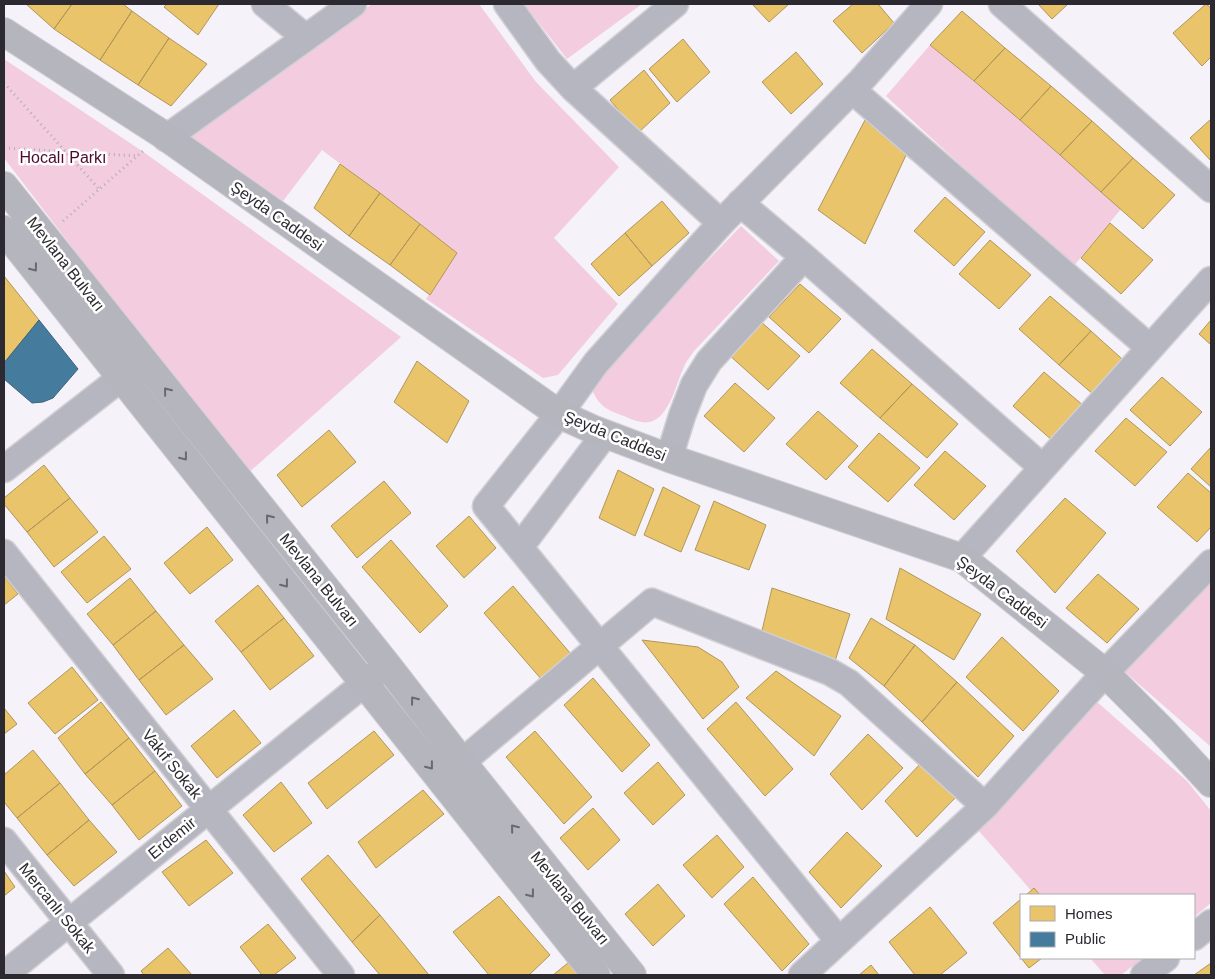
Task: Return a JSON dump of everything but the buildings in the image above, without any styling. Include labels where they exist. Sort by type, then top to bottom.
[{"type":"street","points":[[265,4],[306,38]]},
{"type":"street","points":[[164,136],[353,4]]},
{"type":"street","points":[[507,4],[548,61],[573,88],[721,223]]},
{"type":"street","points":[[573,88],[675,4]]},
{"type":"street","points":[[839,941],[600,644],[486,506],[596,364],[721,223],[852,90],[929,4]]},
{"type":"street","points":[[1002,4],[1211,189]]},
{"type":"street","name":"Şeyda Caddesi","points":[[4,32],[164,136],[559,414],[669,458],[962,558],[1105,673],[1211,782]]},
{"type":"street","points":[[852,90],[1149,347]]},
{"type":"street","name":"Mevlana Bulvarı","points":[[4,186],[632,975]]},
{"type":"street","points":[[740,203],[1042,467]]},
{"type":"street","name":"Mevlana Bulvarı","points":[[4,230],[596,975]]},
{"type":"street","points":[[669,458],[694,385],[709,361],[804,257]]},
{"type":"street","points":[[962,558],[1211,280]]},
{"type":"street","points":[[4,469],[121,378]]},
{"type":"street","points":[[520,547],[605,434]]},
{"type":"street","name":"Vakıf Sokak","points":[[4,553],[341,975]]},
{"type":"street","points":[[802,975],[985,806],[1105,673],[1211,563]]},
{"type":"street","points":[[462,762],[652,602],[830,672],[849,683],[985,806]]},
{"type":"street","name":"Erdemir","points":[[4,975],[387,665]]},
{"type":"street","name":"Mercanlı Sokak","points":[[4,841],[111,975]]},
{"type":"street","points":[[1195,935],[1211,923]]},
{"type":"street","points":[[1144,975],[1165,959]]},
{"type":"path","points":[[4,83],[99,189]]},
{"type":"path","points":[[44,237],[137,156],[164,136]]},
{"type":"path","points":[[4,148],[137,156]]},
{"type":"green space","points":[[372,4],[479,4],[536,82],[619,167],[554,238],[618,304],[558,375],[543,378],[426,299],[456,252],[322,150],[283,201],[186,135]]},
{"type":"green space","points":[[524,4],[642,4],[567,59]]},
{"type":"green space","points":[[930,45],[1020,120],[1121,209],[1072,268],[886,96]]},
{"type":"green space","name":"Hocalı Parkı","points":[[4,59],[142,151],[401,337],[246,475],[4,158]]},
{"type":"green space","points":[[741,226],[779,261],[694,351],[685,365],[672,399],[663,414],[650,422],[640,422],[605,407],[592,390],[599,373]]},
{"type":"green space","points":[[1211,580],[1211,747],[1125,672]]},
{"type":"green space","points":[[1096,701],[1187,781],[1211,811],[1211,903],[1195,916],[1195,894],[1034,894],[978,830]]},
{"type":"green space","points":[[1091,959],[1142,959],[1121,975],[1105,975]]}]
